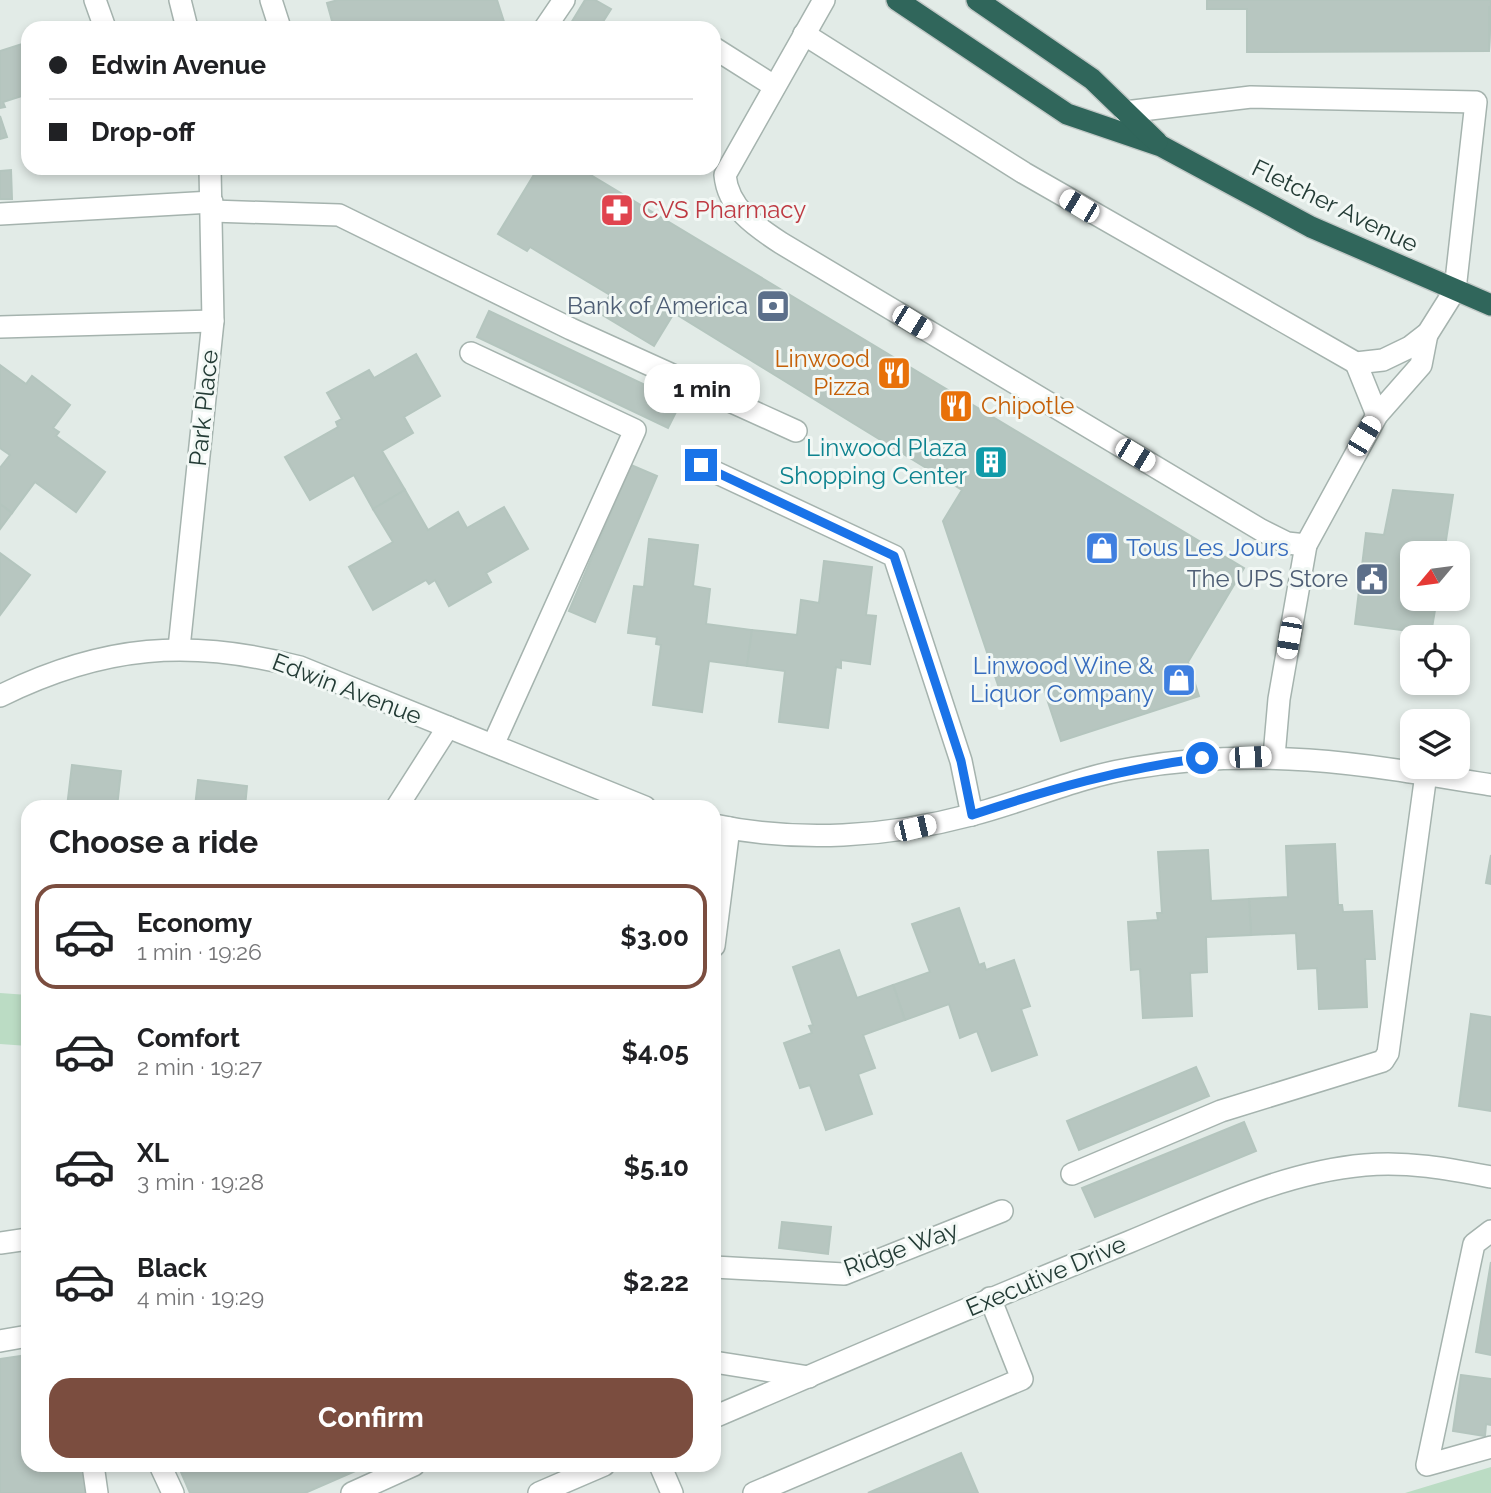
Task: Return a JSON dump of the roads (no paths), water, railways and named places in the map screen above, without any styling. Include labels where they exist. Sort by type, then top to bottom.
[{"type":"highway","name":"Fletcher Avenue","points":[[898,0],[1067,114],[1161,146],[1311,227],[1491,305]]},
{"type":"highway","name":"Fletcher Avenue","points":[[977,0],[1092,79],[1161,146]]},
{"type":"street","points":[[95,0],[102,21]]},
{"type":"street","points":[[180,0],[185,21]]},
{"type":"street","points":[[271,0],[278,21]]},
{"type":"street","points":[[550,21],[564,0]]},
{"type":"street","points":[[824,0],[725,174],[730,194],[743,215],[781,243],[1261,530],[1287,543],[1306,545]]},
{"type":"street","points":[[804,34],[1035,180],[1356,363],[1377,415]]},
{"type":"street","points":[[721,52],[774,86]]},
{"type":"street","points":[[1125,112],[1251,97],[1476,102],[1455,290],[1427,334],[1421,365],[1377,415],[1306,545],[1279,699],[1274,756]]},
{"type":"street","name":"Park Place","points":[[178,648],[214,321],[210,175]]},
{"type":"street","points":[[0,214],[212,206],[339,215],[571,329],[796,431]]},
{"type":"street","points":[[0,327],[214,321]]},
{"type":"street","points":[[1356,363],[1396,355],[1427,334]]},
{"type":"street","points":[[471,353],[635,430],[492,745]]},
{"type":"street","points":[[701,465],[894,556],[961,761],[972,815]]},
{"type":"street","name":"Edwin Avenue","points":[[0,696],[34,679],[83,661],[134,651],[178,648],[250,654],[300,667],[628,800]]},
{"type":"street","points":[[401,800],[448,727]]},
{"type":"street","points":[[722,826],[778,834],[847,835],[915,828],[972,815],[1062,785],[1131,768],[1202,758],[1274,756],[1345,761],[1400,770]]},
{"type":"street","points":[[1072,1174],[1221,1111],[1382,1061],[1388,1053],[1425,779]]},
{"type":"street","points":[[1456,779],[1491,785]]},
{"type":"street","name":"Executive Drive","points":[[721,1415],[990,1298],[1243,1196],[1303,1178],[1364,1165],[1421,1164],[1491,1177]]},
{"type":"street","name":"Ridge Way","points":[[721,1267],[844,1274],[1002,1211]]},
{"type":"street","points":[[1491,1231],[1474,1244],[1427,1465],[1491,1447]]},
{"type":"street","points":[[0,1243],[21,1240]]},
{"type":"street","points":[[754,1493],[1022,1379],[990,1298]]},
{"type":"street","points":[[0,1341],[21,1337]]},
{"type":"street","points":[[721,1363],[809,1377]]},
{"type":"street","points":[[94,1472],[97,1493]]},
{"type":"street","points":[[163,1472],[173,1493]]},
{"type":"street","points":[[352,1493],[398,1472]]},
{"type":"street","points":[[540,1493],[588,1472]]},
{"type":"street","points":[[663,1472],[672,1493]]},
{"type":"place","name":"CVS Pharmacy","points":[[617,210]]},
{"type":"place","name":"Bank of America","points":[[773,306]]},
{"type":"place","name":"Linwood Pizza","points":[[894,373]]},
{"type":"place","name":"Chipotle","points":[[956,406]]},
{"type":"place","name":"Linwood Plaza Shopping Center","points":[[991,462]]},
{"type":"place","name":"Tous Les Jours","points":[[1102,548]]},
{"type":"place","name":"The UPS Store","points":[[1372,579]]},
{"type":"place","name":"Linwood Wine & Liquor Company","points":[[1179,680]]}]
